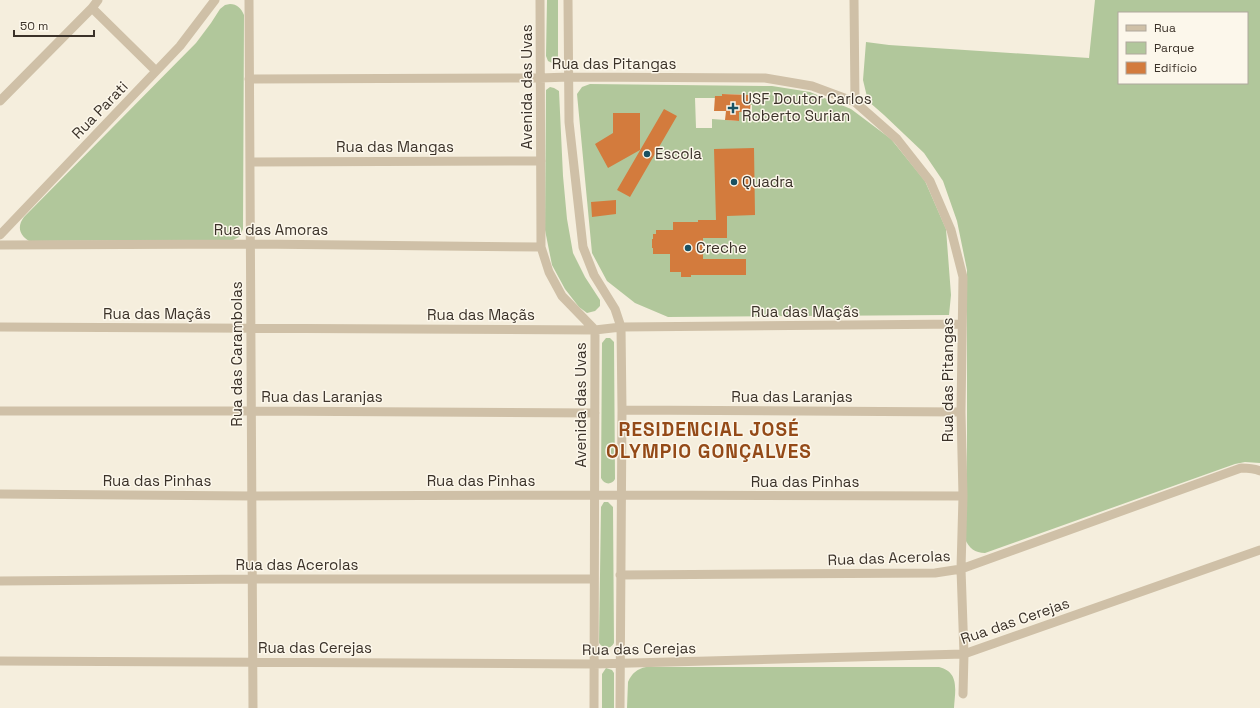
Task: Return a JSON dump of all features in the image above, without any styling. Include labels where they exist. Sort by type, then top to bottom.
[{"type":"street","points":[[0,101],[92,8],[98,0]]},
{"type":"street","name":"Rua Parati","points":[[0,235],[180,46],[215,0]]},
{"type":"street","name":"Rua das Carambolas","points":[[248,0],[253,708]]},
{"type":"street","name":"Avenida das Uvas","points":[[540,0],[541,247],[549,272],[562,296],[595,330],[594,708]]},
{"type":"street","points":[[568,0],[570,122],[583,247],[594,275],[615,310],[621,327],[622,410],[620,708]]},
{"type":"street","points":[[854,0],[855,102]]},
{"type":"street","points":[[92,8],[156,71]]},
{"type":"street","name":"Rua das Pitangas","points":[[249,79],[569,77],[765,78],[812,86],[855,102],[897,139],[930,181],[951,230],[963,277],[961,412],[963,496],[961,569],[964,654],[963,694]]},
{"type":"street","name":"Rua das Mangas","points":[[250,162],[541,161]]},
{"type":"street","name":"Rua das Amoras","points":[[0,244],[250,244],[541,247]]},
{"type":"street","name":"Rua das Maçãs","points":[[0,327],[595,330],[621,327],[962,324]]},
{"type":"street","name":"Rua das Laranjas","points":[[622,410],[961,412]]},
{"type":"street","name":"Rua das Laranjas","points":[[0,411],[595,413]]},
{"type":"street","name":"Rua das Acerolas","points":[[620,575],[935,573],[961,569],[1241,468],[1256,469],[1260,471]]},
{"type":"street","name":"Rua das Pinhas","points":[[0,494],[252,496],[621,494],[963,496]]},
{"type":"street","name":"Rua das Cerejas","points":[[0,661],[253,661],[620,664],[964,654],[1260,550]]},
{"type":"street","name":"Rua das Acerolas","points":[[0,581],[594,579]]},
{"type":"green space","points":[[547,0],[558,0],[558,57],[556,61],[552,63],[548,61],[546,56]]},
{"type":"green space","points":[[1095,0],[1260,0],[1260,463],[1245,462],[1235,464],[985,553],[975,551],[968,545],[965,539],[967,447],[967,270],[957,221],[943,181],[924,153],[868,101],[863,80],[866,42],[889,45],[1089,58]]},
{"type":"green space","points":[[225,5],[235,5],[242,10],[244,15],[243,229],[239,237],[233,240],[29,241],[26,239],[20,230],[20,224],[24,217],[196,43],[220,9]]},
{"type":"green space","points":[[590,84],[772,86],[810,92],[851,109],[891,139],[925,181],[946,229],[951,295],[949,315],[668,317],[635,303],[607,281],[592,253],[577,94],[582,87]],"holes":[[[723,94],[751,95],[751,102],[746,102],[746,105],[752,105],[752,112],[739,112],[739,121],[712,119],[712,128],[696,128],[695,98],[715,98],[715,96],[722,96]]]},
{"type":"green space","points":[[550,87],[559,91],[563,176],[567,219],[573,253],[585,277],[600,300],[600,306],[595,311],[587,313],[579,307],[565,289],[552,265],[545,230],[546,90]]},
{"type":"green space","points":[[606,338],[610,338],[614,342],[615,479],[610,483],[604,482],[601,478],[602,343]]},
{"type":"green space","points":[[604,502],[608,502],[613,507],[614,643],[609,648],[602,647],[599,643],[601,507]]},
{"type":"green space","points":[[646,667],[939,667],[950,673],[955,683],[954,708],[627,708],[628,682],[635,672]]},
{"type":"green space","points":[[606,668],[612,670],[614,673],[614,708],[602,708],[602,674]]},
{"type":"building","name":"USF Doutor Carlos Roberto Surian","points":[[722,94],[751,95],[750,112],[739,112],[739,121],[725,120],[726,111],[714,111],[715,96],[722,96]]},
{"type":"building","points":[[664,109],[677,116],[630,197],[617,190]]},
{"type":"building","points":[[613,113],[640,113],[640,150],[608,168],[595,144],[613,133]]},
{"type":"building","points":[[754,148],[755,215],[727,216],[727,238],[703,238],[703,259],[746,259],[746,275],[691,275],[691,277],[681,277],[681,272],[670,272],[670,254],[653,254],[653,234],[656,234],[656,230],[673,230],[673,222],[716,220],[714,149]]},
{"type":"building","points":[[616,200],[616,214],[592,217],[591,202]]},
{"type":"place","name":"USF Doutor Carlos Roberto Surian","points":[[733,108]]},
{"type":"place","name":"Escola","points":[[647,154]]},
{"type":"place","name":"Quadra","points":[[734,182]]},
{"type":"place","name":"Creche","points":[[688,248]]},
{"type":"district","name":"RESIDENCIAL JOSÉ OLYMPIO GONÇALVES","points":[[709,440]]}]
